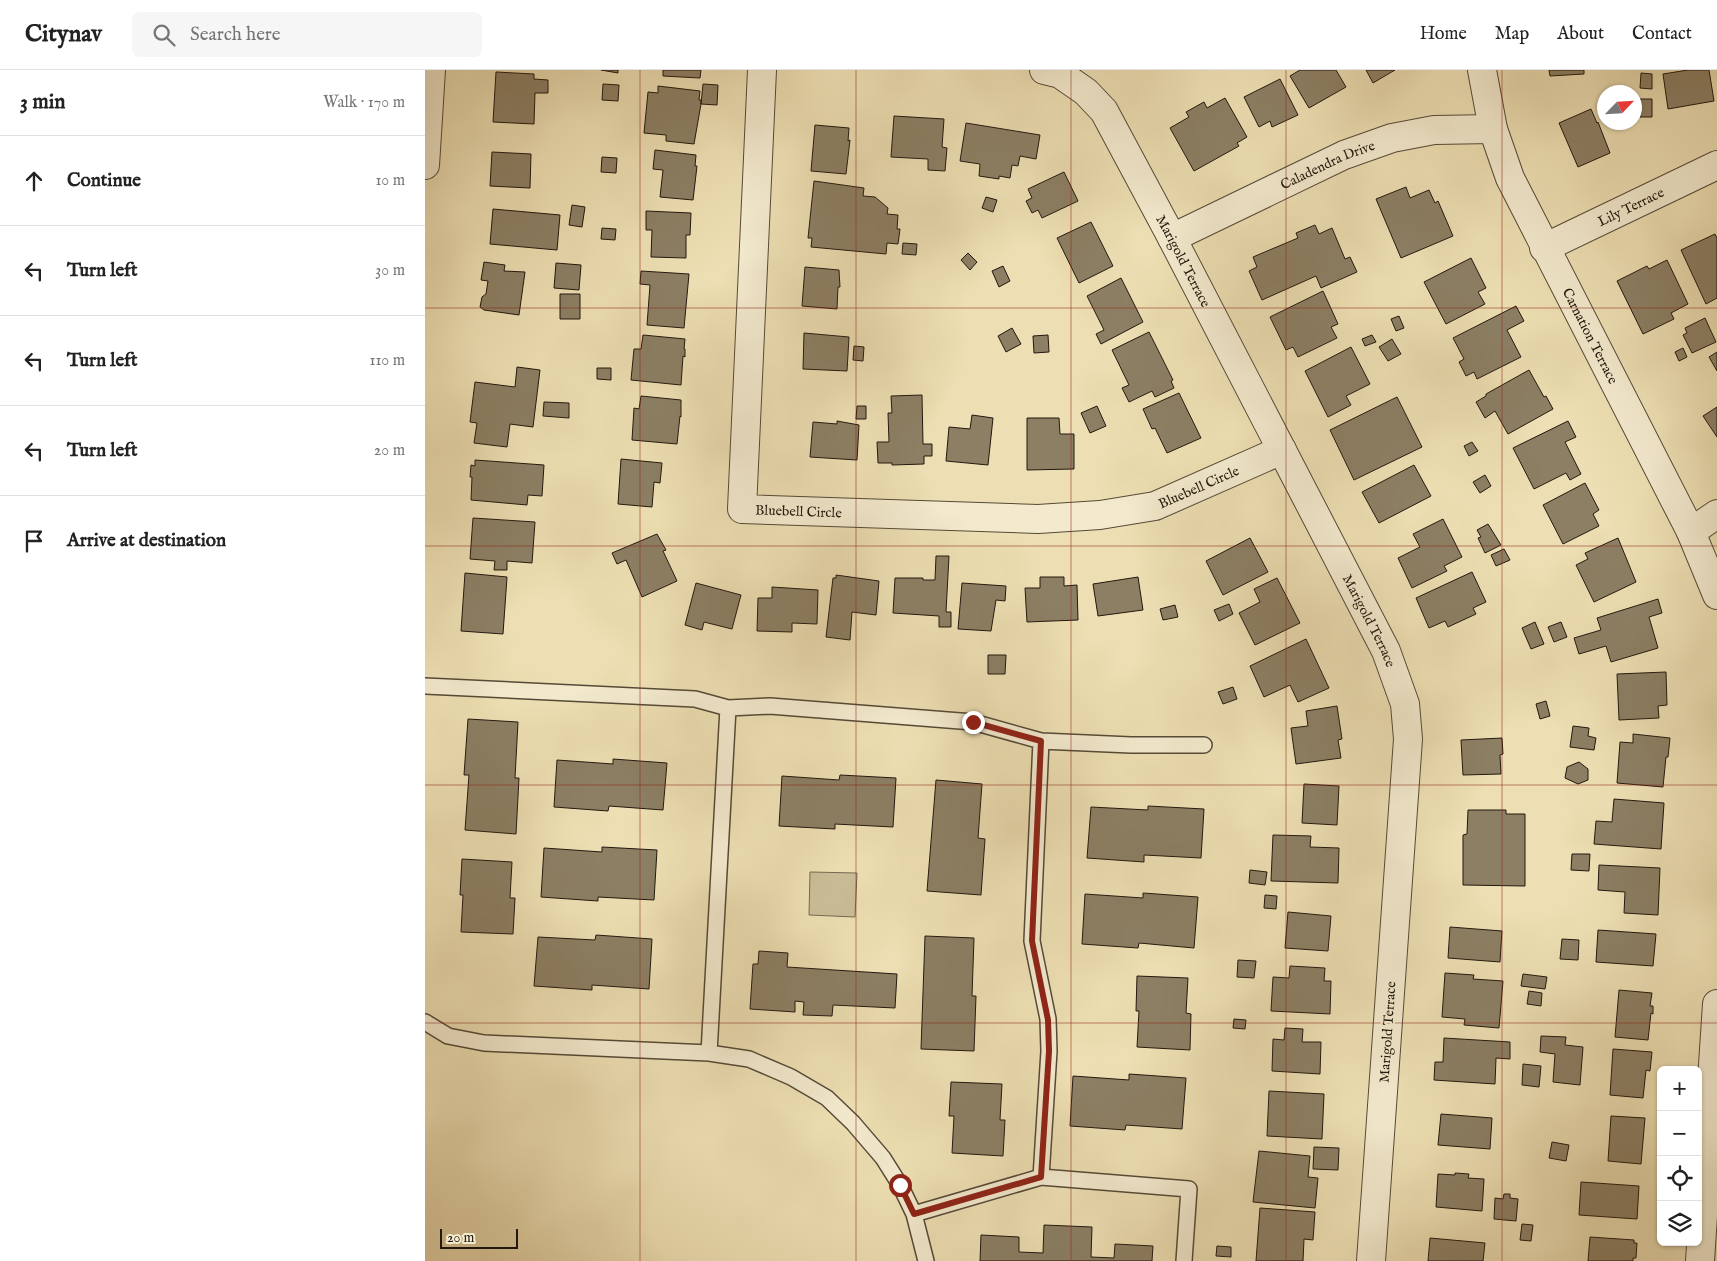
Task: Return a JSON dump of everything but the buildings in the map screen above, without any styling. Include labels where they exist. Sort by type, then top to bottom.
[{"type":"street","points":[[425,165],[431,70]]},
{"type":"street","name":"Bluebell Circle","points":[[762,70],[742,509],[1038,519],[1100,515],[1155,506],[1282,450]]},
{"type":"street","name":"Marigold Terrace","points":[[1044,70],[1060,74],[1086,92],[1104,111],[1173,238],[1387,652],[1405,704],[1407,738],[1371,1261]]},
{"type":"street","name":"Carnation Terrace","points":[[1482,70],[1493,129],[1510,178],[1544,248],[1691,532],[1717,596]]},
{"type":"street","name":"Caladendra Drive","points":[[1173,238],[1344,155],[1392,138],[1434,130],[1493,129]]},
{"type":"street","name":"Lily Terrace","points":[[1544,248],[1717,165]]},
{"type":"street","points":[[1691,532],[1717,514]]},
{"type":"street","points":[[1700,1261],[1717,1004]]},
{"type":"lane","points":[[425,686],[695,699],[728,708],[770,706],[973,722],[1041,741],[1131,745],[1204,745]]},
{"type":"lane","points":[[709,1053],[728,708]]},
{"type":"lane","points":[[1041,741],[1032,941],[1048,1020],[1049,1051],[1041,1177]]},
{"type":"lane","points":[[425,1022],[448,1036],[484,1043],[709,1053],[749,1059],[791,1077],[827,1098],[853,1123],[883,1158],[900,1185],[914,1214],[926,1261]]},
{"type":"lane","points":[[914,1214],[1041,1177],[1189,1190],[1185,1261]]},
{"type":"shaded area","points":[[810,872],[857,873],[855,917],[809,915]]},
{"type":"route","points":[[900,1185],[914,1214],[1041,1177],[1049,1051],[1048,1020],[1032,941],[1041,741],[973,722]]}]
